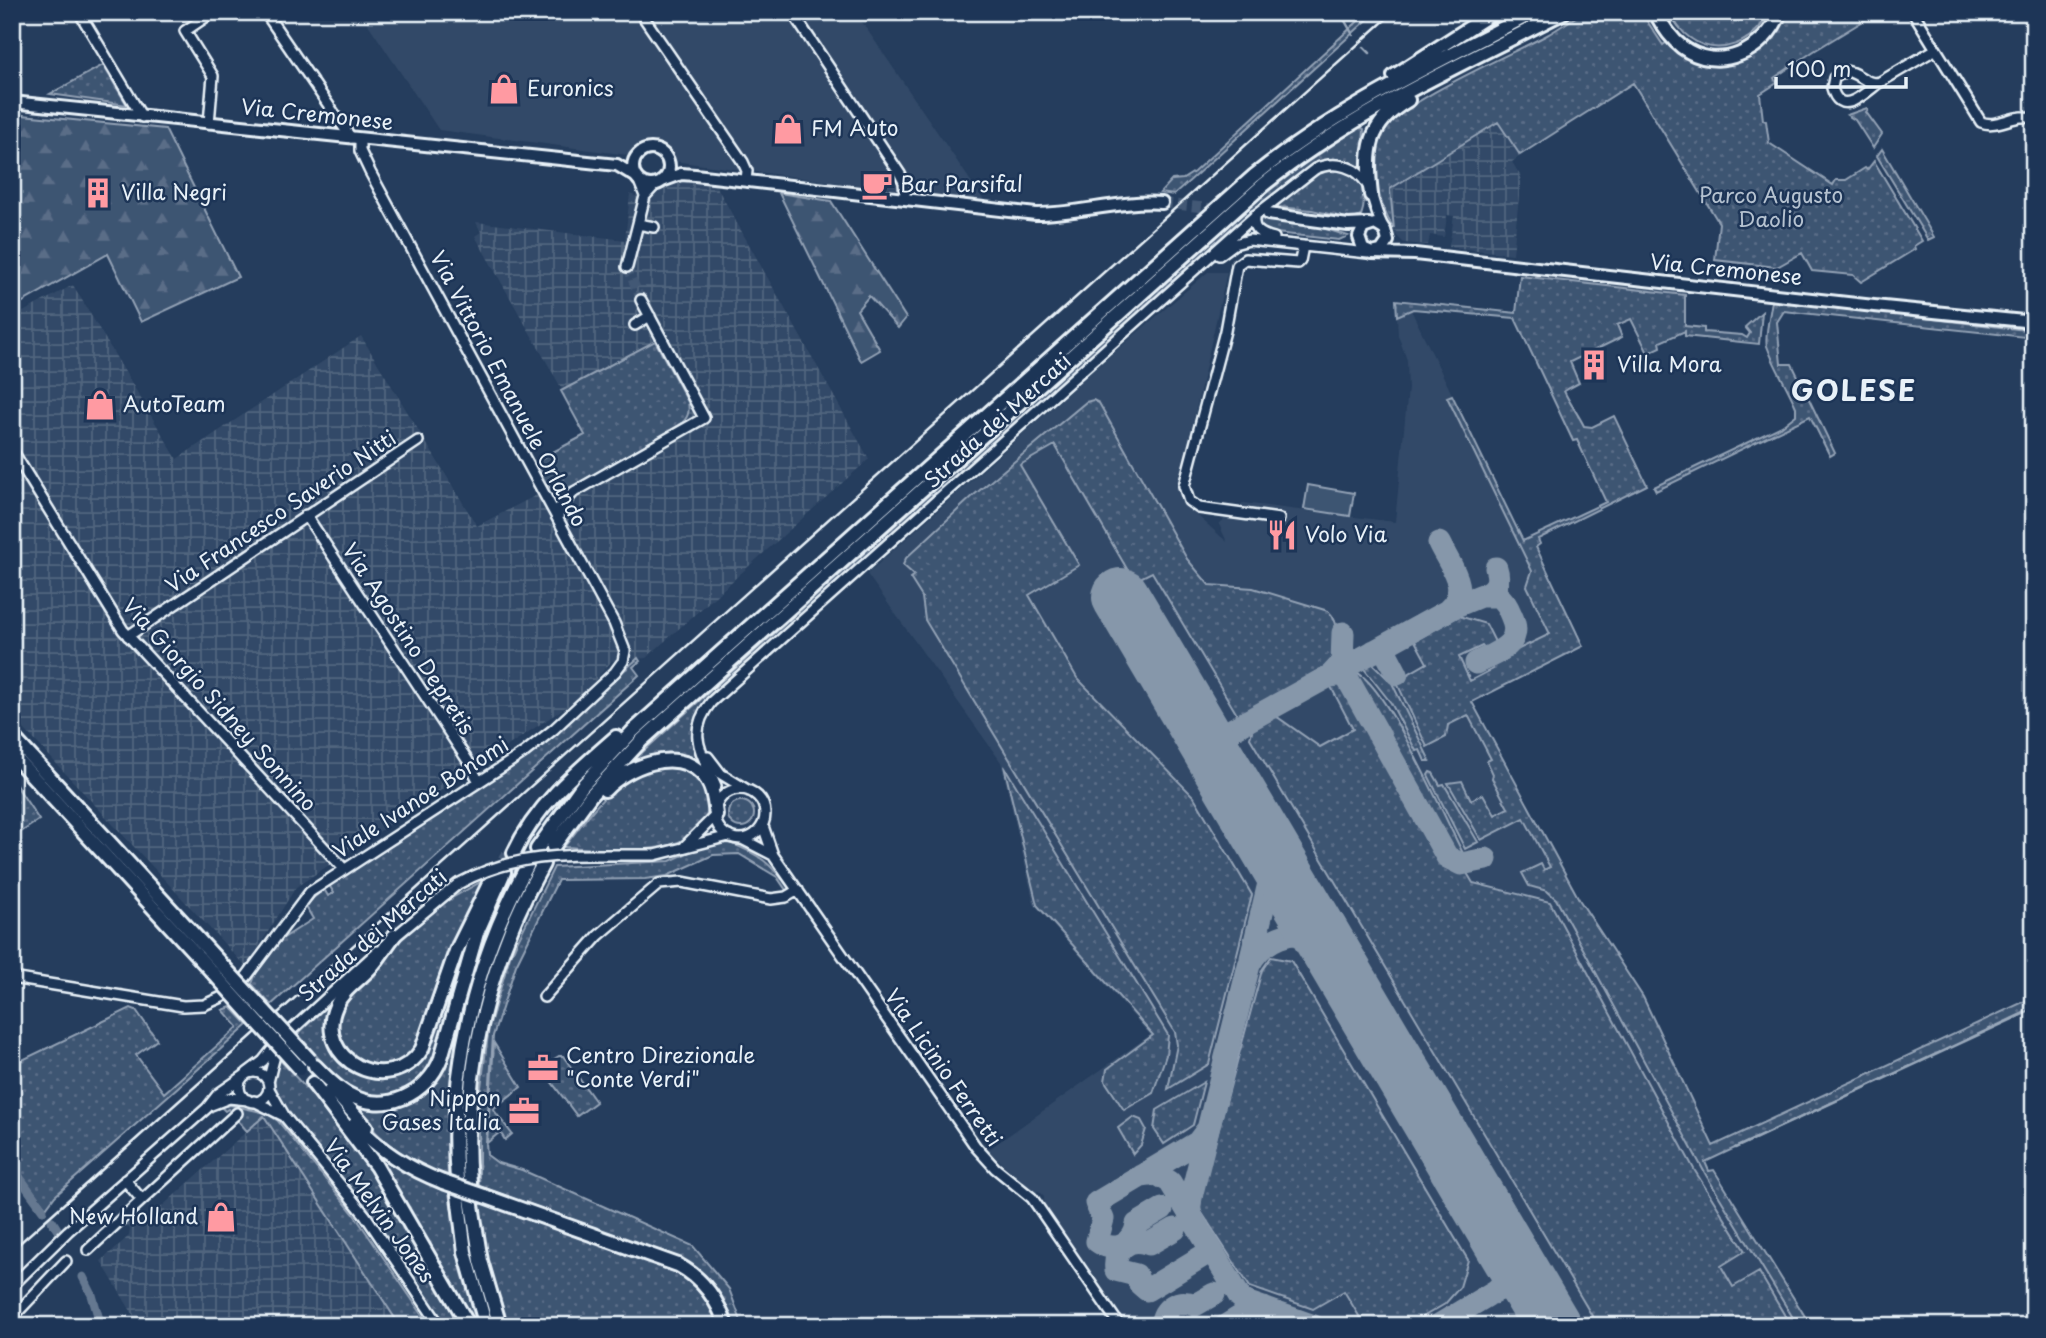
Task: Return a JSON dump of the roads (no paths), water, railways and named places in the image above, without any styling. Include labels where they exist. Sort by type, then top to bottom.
[{"type":"highway","points":[[1348,110],[1382,84],[1494,12]]},
{"type":"highway","points":[[537,849],[565,808],[607,757],[1248,182],[1307,136],[1348,110],[1534,12]]},
{"type":"highway","points":[[716,811],[710,788],[700,771],[676,762],[649,764],[633,769],[613,782],[553,848],[597,788],[649,733],[1263,185],[1350,123],[1564,12]]},
{"type":"highway","points":[[1655,12],[1669,34],[1682,47],[1700,56],[1717,58],[1739,55],[1754,47],[1771,31],[1780,12]]},
{"type":"highway","points":[[1664,12],[1675,29],[1689,42],[1702,49],[1719,51],[1739,47],[1752,40],[1764,28],[1772,12]]},
{"type":"highway","points":[[1371,195],[1370,147],[1375,131],[1387,115],[1412,98],[1506,48],[1549,20]]},
{"type":"highway","points":[[510,853],[552,798],[581,768],[645,711],[694,677]]},
{"type":"highway","points":[[12,736],[218,970]]},
{"type":"highway","points":[[12,754],[330,1087],[386,1152]]},
{"type":"highway","points":[[527,866],[492,941],[470,1012],[457,1097],[463,1181],[474,1058],[483,1012],[506,940],[543,864]]},
{"type":"highway","points":[[308,1065],[344,1091],[368,1102],[397,1101],[424,1086],[434,1074],[441,1058],[477,933],[498,874],[456,951],[422,1049],[411,1062],[402,1067],[373,1072],[355,1066],[341,1053],[333,1034],[333,1018],[344,993],[370,968],[394,936]]},
{"type":"highway","points":[[308,1065],[313,1083],[376,1166],[470,1326]]},
{"type":"highway","points":[[313,1083],[366,1136],[410,1168],[477,1198],[678,1265],[708,1290],[726,1326]]},
{"type":"highway","points":[[458,1195],[465,1252],[486,1326]]},
{"type":"highway","points":[[477,1198],[478,1251],[500,1326]]},
{"type":"main road","name":"Via Cremonese","points":[[12,102],[617,165]]},
{"type":"main road","points":[[695,174],[654,149],[643,150],[617,165],[644,184],[659,183],[681,174],[695,174],[1043,214],[1121,204],[1162,202]]},
{"type":"main road","points":[[637,179],[632,165],[638,154]]},
{"type":"main road","points":[[659,183],[666,177],[669,166],[664,155]]},
{"type":"main road","points":[[1262,214],[1329,223],[1381,226],[1396,245],[1415,254]]},
{"type":"main road","points":[[1329,223],[1350,233],[1363,249],[1372,253],[1385,247],[1388,238],[1386,231]]},
{"type":"main road","points":[[1359,244],[1360,231],[1371,224]]},
{"type":"main road","name":"Via Cremonese","points":[[1372,253],[1415,254],[2034,322]]},
{"type":"street","points":[[79,12],[142,117]]},
{"type":"street","points":[[209,123],[213,76],[184,31],[213,12]]},
{"type":"street","name":"Via Vittorio Emanuele Orlando","points":[[265,12],[355,139],[370,172],[620,634],[625,656]]},
{"type":"street","points":[[640,12],[743,162],[747,171],[746,180]]},
{"type":"street","points":[[792,12],[900,174],[904,182],[905,198]]},
{"type":"street","points":[[1913,12],[1981,122],[1993,125],[2023,116],[2034,119]]},
{"type":"street","points":[[1880,82],[1870,83],[1855,73],[1845,71],[1834,78],[1832,92],[1841,102],[1851,102],[1935,49]]},
{"type":"street","name":"Strada dei Mercati","points":[[729,836],[719,827],[716,786],[701,757],[697,740],[701,718],[711,702],[1304,177],[1319,167],[1330,164],[1346,166],[1358,173],[1367,184],[1376,213],[1386,231]]},
{"type":"street","points":[[637,179],[645,196]]},
{"type":"street","points":[[626,267],[645,196],[659,183]]},
{"type":"street","points":[[1262,214],[1254,219],[1255,226],[1263,235],[1321,248]]},
{"type":"street","points":[[638,224],[654,227]]},
{"type":"street","name":"Strada dei Mercati","points":[[749,791],[721,774],[706,754],[703,738],[710,711],[1224,250],[1249,240],[1372,253]]},
{"type":"street","points":[[1279,519],[1199,508],[1189,501],[1184,486],[1225,331],[1237,265],[1245,260],[1298,263],[1303,246]]},
{"type":"street","points":[[559,522],[559,508],[575,492],[704,418],[641,300]]},
{"type":"street","points":[[635,324],[649,316]]},
{"type":"street","name":"Via Francesco Saverio Nitti","points":[[128,636],[418,441]]},
{"type":"street","name":"Via Giorgio Sidney Sonnino","points":[[12,450],[112,615],[128,636],[344,869]]},
{"type":"street","points":[[540,486],[546,493],[554,496],[575,492]]},
{"type":"street","name":"Via Agostino Depretis","points":[[306,515],[468,761],[479,782]]},
{"type":"street","name":"Viale Ivanoe Bonomi","points":[[246,977],[304,899],[344,869],[547,735],[618,669],[625,656]]},
{"type":"street","name":"Strada dei Mercati","points":[[684,846],[716,811],[726,794],[733,790],[749,791]]},
{"type":"street","points":[[742,839],[757,832],[762,826],[765,809],[762,801],[749,791]]},
{"type":"street","points":[[762,826],[773,855]]},
{"type":"street","name":"Strada dei Mercati","points":[[293,1029],[394,936],[458,884],[493,867],[522,859],[552,856],[655,855],[729,836],[742,839],[773,855]]},
{"type":"street","name":"Via Licinio Ferretti","points":[[773,855],[974,1144],[992,1166],[1031,1198],[1120,1326]]},
{"type":"street","points":[[544,997],[597,936],[659,884],[682,882],[771,899],[786,897],[798,890]]},
{"type":"street","points":[[12,978],[173,1005],[200,1006],[222,997]]},
{"type":"street","points":[[12,1286],[50,1248],[207,1108],[218,1094],[273,1053],[269,1086],[263,1098],[251,1101],[226,1099],[207,1108]]},
{"type":"street","points":[[245,1076],[259,1073],[269,1086]]},
{"type":"street","points":[[245,1076],[240,1089],[251,1101]]},
{"type":"street","name":"Via Melvin Jones","points":[[269,1086],[287,1119],[365,1215],[440,1326]]},
{"type":"street","name":"Via Melvin Jones","points":[[251,1101],[287,1119]]},
{"type":"street","points":[[88,1250],[237,1113]]},
{"type":"street","points":[[125,1180],[142,1200]]},
{"type":"street","points":[[12,1318],[66,1261]]},
{"type":"waterway","points":[[1340,12],[1353,35]]},
{"type":"waterway","points":[[1364,47],[1370,53]]},
{"type":"waterway","points":[[1735,1148],[2034,1009]]},
{"type":"waterway","points":[[12,1167],[43,1210]]},
{"type":"waterway","points":[[52,1221],[57,1229]]},
{"type":"waterway","points":[[83,1277],[92,1295],[101,1326]]},
{"type":"tunnel","points":[[1162,203],[1264,214]]},
{"type":"tunnel","points":[[627,267],[641,300]]},
{"type":"tunnel","points":[[494,875],[507,854]]},
{"type":"railway","points":[[278,1013],[1394,12]]},
{"type":"railway","points":[[12,1250],[255,1033]]},
{"type":"place","name":"Euronics","points":[[504,89]]},
{"type":"place","name":"FM Auto","points":[[788,129]]},
{"type":"place","name":"Bar Parsifal","points":[[877,185]]},
{"type":"place","name":"Villa Negri","points":[[98,193]]},
{"type":"place","name":"Villa Mora","points":[[1594,365]]},
{"type":"place","name":"AutoTeam","points":[[100,405]]},
{"type":"place","name":"Volo Via","points":[[1282,535]]},
{"type":"place","name":"Centro Direzionale \"Conte Verdi\"","points":[[543,1068]]},
{"type":"place","name":"Nippon Gases Italia","points":[[524,1111]]},
{"type":"place","name":"New Holland","points":[[221,1217]]},
{"type":"district","name":"GOLESE","points":[[1854,391]]},
{"type":"park label","name":"Parco Augusto Daolio","points":[[1771,208]]}]
